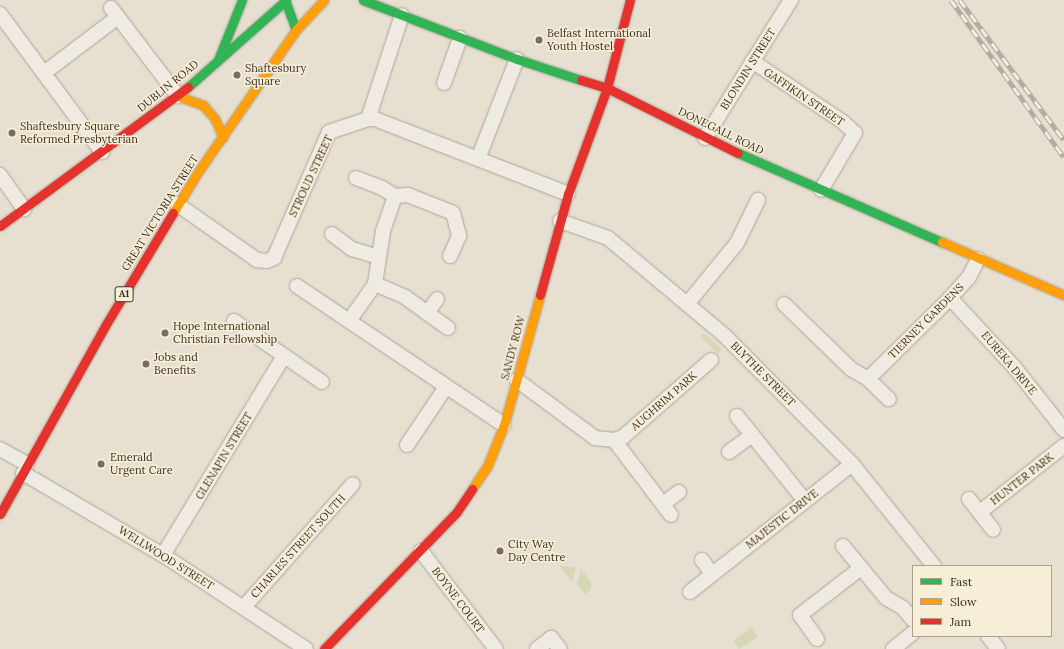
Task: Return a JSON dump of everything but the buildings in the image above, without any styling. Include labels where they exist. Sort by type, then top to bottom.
[{"type":"main road","points":[[215,63],[242,0]]},
{"type":"main road","points":[[285,0],[296,30]]},
{"type":"main road","name":"DUBLIN ROAD","points":[[0,226],[178,96],[285,0]]},
{"type":"main road","name":"GREAT VICTORIA STREET","points":[[0,514],[177,204],[296,30],[324,0]]},
{"type":"main road","name":"DONEGALL ROAD","points":[[363,0],[517,59],[607,88],[705,138],[820,190],[1064,295]]},
{"type":"main road","name":"SANDY ROW","points":[[324,649],[421,551],[456,513],[476,487],[496,448],[568,194],[607,88],[630,0]]},
{"type":"main road","points":[[280,21],[301,4]]},
{"type":"main road","points":[[215,63],[256,40]]},
{"type":"main road","points":[[178,96],[203,105],[215,120],[223,137]]},
{"type":"street","name":"BLONDIN STREET","points":[[705,138],[791,0]]},
{"type":"street","points":[[44,73],[115,13],[178,96]]},
{"type":"street","points":[[0,14],[102,152]]},
{"type":"street","points":[[402,15],[368,119],[375,119],[568,194]]},
{"type":"street","points":[[444,83],[460,38]]},
{"type":"street","points":[[478,159],[517,59]]},
{"type":"street","name":"GAFFIKIN STREET","points":[[752,61],[843,122],[855,133],[820,190]]},
{"type":"street","name":"STROUD STREET","points":[[177,204],[258,260],[267,261],[274,258],[329,132],[368,119]]},
{"type":"street","points":[[0,175],[24,209]]},
{"type":"street","points":[[356,178],[382,188],[395,196],[408,195],[453,213],[459,236],[450,256]]},
{"type":"street","points":[[348,321],[375,284],[383,231],[395,196]]},
{"type":"street","points":[[688,303],[738,243],[758,200]]},
{"type":"street","name":"BLYTHE STREET","points":[[560,221],[608,238],[688,303],[734,345],[852,464],[933,565]]},
{"type":"street","points":[[332,234],[352,249],[378,257]]},
{"type":"street","name":"TIERNEY GARDENS","points":[[868,379],[950,298],[969,277],[978,259]]},
{"type":"street","points":[[375,284],[405,297],[448,328]]},
{"type":"street","points":[[297,286],[446,387],[504,424]]},
{"type":"street","name":"EUREKA DRIVE","points":[[950,298],[1016,368],[1064,430]]},
{"type":"street","points":[[427,313],[437,299]]},
{"type":"street","points":[[784,304],[851,369],[868,379],[889,399]]},
{"type":"street","points":[[234,321],[322,382]]},
{"type":"street","name":"GLENAPIN STREET","points":[[163,555],[284,356]]},
{"type":"street","name":"AUGHRIM PARK","points":[[614,440],[623,437],[712,360]]},
{"type":"street","points":[[516,380],[595,438],[614,440],[667,510],[679,492]]},
{"type":"street","points":[[407,444],[446,387]]},
{"type":"street","points":[[737,416],[805,501]]},
{"type":"street","points":[[729,452],[752,435]]},
{"type":"street","name":"HUNTER PARK","points":[[980,512],[1064,446]]},
{"type":"street","name":"WELLWOOD STREET","points":[[0,449],[25,468],[244,607],[306,649]]},
{"type":"street","name":"MAJESTIC DRIVE","points":[[690,592],[852,464]]},
{"type":"street","name":"CHARLES STREET SOUTH","points":[[244,607],[353,484]]},
{"type":"street","points":[[969,499],[993,530]]},
{"type":"street","points":[[843,546],[886,598],[903,608],[912,619]]},
{"type":"street","name":"BOYNE COURT","points":[[421,551],[496,649]]},
{"type":"street","points":[[702,560],[712,574]]},
{"type":"street","points":[[817,639],[800,615],[861,568]]},
{"type":"street","points":[[892,649],[912,634]]},
{"type":"street","points":[[989,637],[998,649]]},
{"type":"street","points":[[537,649],[551,638],[560,649]]},
{"type":"green space","points":[[704,333],[722,350],[718,354],[700,336]]},
{"type":"green space","points":[[559,565],[576,568],[572,582]]},
{"type":"green space","points":[[581,569],[591,582],[591,589],[585,594],[577,584]]},
{"type":"green space","points":[[751,627],[757,635],[756,638],[739,649],[733,641]]},
{"type":"railway","points":[[951,0],[1064,157]]},
{"type":"railway","points":[[960,0],[1064,140]]},
{"type":"traffic: fast","points":[[218,60],[242,0]]},
{"type":"traffic: fast","points":[[285,0],[296,30]]},
{"type":"traffic: fast","points":[[188,87],[286,0]]},
{"type":"traffic: fast","points":[[363,0],[517,59],[581,80]]},
{"type":"traffic: fast","points":[[738,153],[942,242]]},
{"type":"traffic: slow","points":[[173,213],[198,172],[296,30],[324,0]]},
{"type":"traffic: slow","points":[[178,96],[203,105],[215,119],[223,137]]},
{"type":"traffic: slow","points":[[942,242],[1064,295]]},
{"type":"traffic: slow","points":[[472,489],[487,467],[504,425],[540,295]]},
{"type":"traffic: jam","points":[[540,295],[568,194],[607,88],[630,0]]},
{"type":"traffic: jam","points":[[581,80],[607,88],[738,153]]},
{"type":"traffic: jam","points":[[0,226],[188,87]]},
{"type":"traffic: jam","points":[[0,514],[105,326],[173,213]]},
{"type":"traffic: jam","points":[[324,649],[456,513],[472,489]]},
{"type":"place","name":"Belfast International Youth Hostel","points":[[539,40]]},
{"type":"place","name":"Shaftesbury Square","points":[[237,75]]},
{"type":"place","name":"Shaftesbury Square Reformed Presbyterian","points":[[12,133]]},
{"type":"place","name":"Hope International Christian Fellowship","points":[[165,333]]},
{"type":"place","name":"Jobs and Benefits","points":[[146,364]]},
{"type":"place","name":"Emerald Urgent Care","points":[[101,464]]},
{"type":"place","name":"City Way Day Centre","points":[[500,551]]}]
